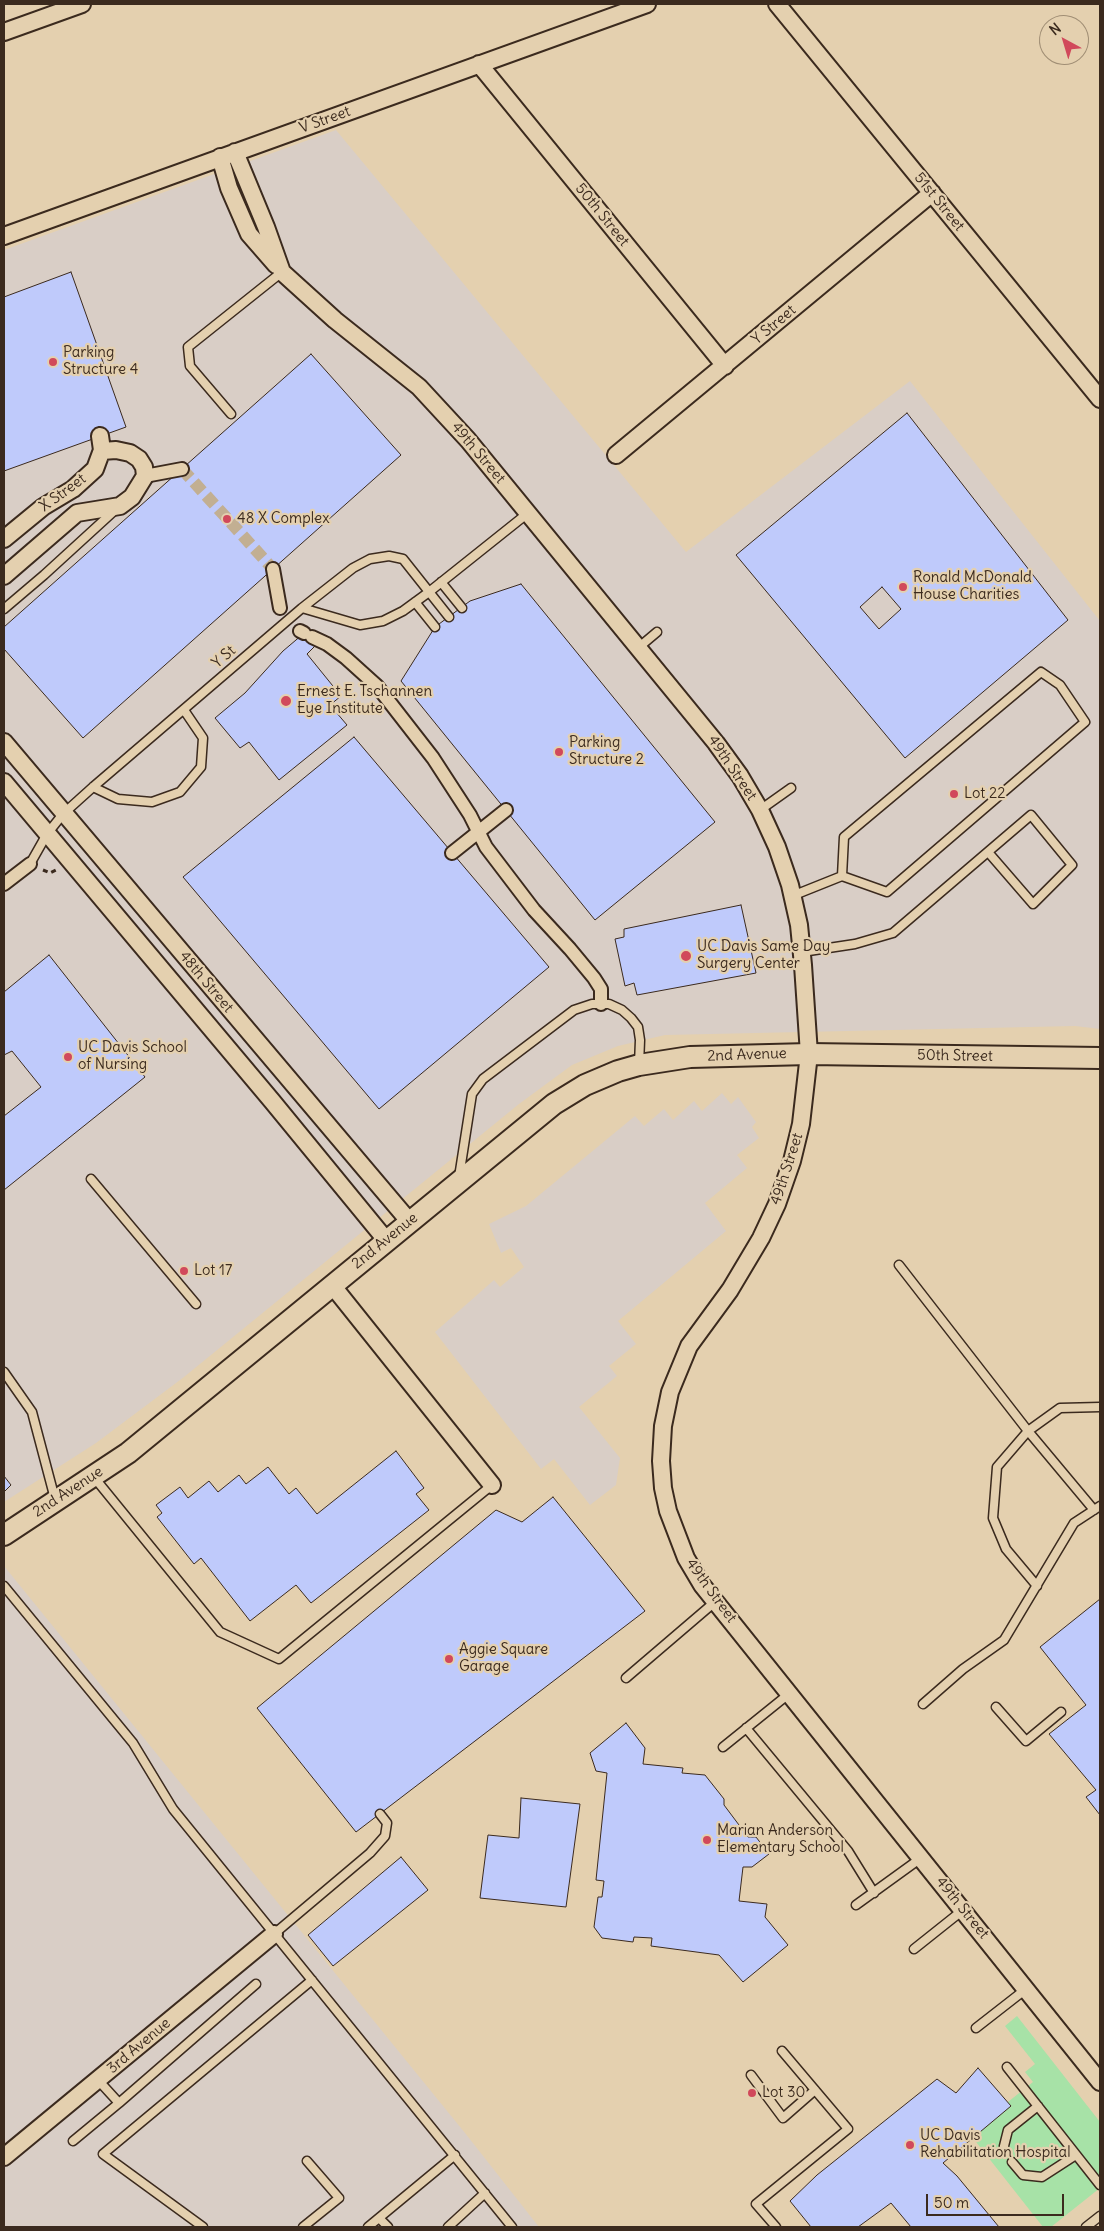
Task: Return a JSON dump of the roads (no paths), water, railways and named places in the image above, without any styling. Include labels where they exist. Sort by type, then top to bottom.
[{"type":"street","points":[[4,32],[82,4]]},
{"type":"street","name":"V Street","points":[[4,236],[647,4]]},
{"type":"street","name":"51st Street","points":[[777,4],[1100,399]]},
{"type":"street","name":"50th Street","points":[[478,64],[725,366]]},
{"type":"street","name":"49th Street","points":[[227,155],[229,188],[249,234],[282,272],[335,320],[419,387],[468,440],[716,743],[740,776],[760,810],[777,847],[792,896],[802,952],[809,1054],[801,1124],[792,1161],[777,1204],[746,1265],[689,1346],[670,1392],[663,1426],[661,1461],[663,1488],[674,1530],[686,1558],[702,1584],[1100,2082]]},
{"type":"street","name":"Y Street","points":[[616,455],[932,193]]},
{"type":"street","name":"X Street","points":[[4,539],[43,507],[72,490],[95,469],[101,444],[130,453],[139,459],[144,467],[146,476]]},
{"type":"street","points":[[4,576],[77,513],[120,506],[132,498],[146,476],[182,469]]},
{"type":"street","points":[[272,569],[280,608]]},
{"type":"street","points":[[305,634],[327,644],[346,658],[377,686],[433,758],[486,846],[534,910],[570,948],[594,978],[601,989],[601,1004]]},
{"type":"street","name":"48th Street","points":[[4,742],[63,814],[410,1221]]},
{"type":"street","name":"48th Street","points":[[4,782],[386,1240]]},
{"type":"street","points":[[452,853],[506,810]]},
{"type":"street","points":[[4,884],[30,864]]},
{"type":"street","name":"50th Street","points":[[809,1054],[1100,1058]]},
{"type":"street","name":"2nd Avenue","points":[[4,1535],[128,1453],[554,1104],[585,1085],[618,1070],[690,1057],[809,1054]]},
{"type":"street","points":[[332,1285],[492,1485]]},
{"type":"street","name":"3rd Avenue","points":[[4,2157],[274,1934]]},
{"type":"lane","points":[[232,414],[190,366],[188,347],[282,272]]},
{"type":"lane","points":[[4,609],[44,576],[120,506]]},
{"type":"lane","points":[[302,608],[360,625],[384,621],[429,592],[528,513]]},
{"type":"lane","name":"Y St","points":[[30,864],[46,834],[63,814],[93,786],[302,608],[353,568],[370,559],[390,556],[403,560],[449,617]]},
{"type":"lane","points":[[440,582],[462,608]]},
{"type":"lane","points":[[414,602],[435,627]]},
{"type":"lane","points":[[638,648],[658,632]]},
{"type":"lane","points":[[792,896],[842,876],[887,892],[1085,722],[1060,685],[1041,672],[844,837],[842,876]]},
{"type":"lane","points":[[93,786],[118,799],[152,802],[180,792],[201,768],[203,738],[184,710]]},
{"type":"lane","points":[[760,810],[791,788]]},
{"type":"lane","points":[[802,952],[855,944],[892,933],[1031,815],[1072,865],[1033,904],[988,852]]},
{"type":"lane","points":[[458,1182],[472,1094],[483,1079],[574,1010],[592,1004],[609,1004],[622,1010],[632,1018],[638,1027],[640,1040],[639,1065]]},
{"type":"lane","points":[[91,1179],[196,1304]]},
{"type":"lane","points":[[899,1265],[1028,1431],[1097,1508],[1074,1523],[1004,1640],[962,1669],[923,1704]]},
{"type":"lane","points":[[4,1372],[32,1412],[55,1501]]},
{"type":"lane","points":[[1037,1586],[1006,1549],[993,1518],[997,1467],[1028,1431],[1060,1408],[1100,1407]]},
{"type":"lane","points":[[93,1476],[220,1632],[279,1659],[492,1485]]},
{"type":"lane","points":[[4,1586],[133,1743],[173,1809],[512,2227]]},
{"type":"lane","points":[[626,1678],[716,1601]]},
{"type":"lane","points":[[723,1747],[790,1693]]},
{"type":"lane","points":[[996,1707],[1026,1741],[1061,1712]]},
{"type":"lane","points":[[746,1728],[848,1851],[874,1893]]},
{"type":"lane","points":[[274,1934],[370,1853],[385,1836],[387,1823],[380,1814]]},
{"type":"lane","points":[[856,1905],[922,1858]]},
{"type":"lane","points":[[914,1949],[963,1910]]},
{"type":"lane","points":[[203,2227],[103,2154],[312,1980]]},
{"type":"lane","points":[[73,2141],[256,1984]]},
{"type":"lane","points":[[976,2028],[1026,1989]]},
{"type":"lane","points":[[776,2227],[756,2204],[848,2129],[782,2051]]},
{"type":"lane","points":[[1007,2067],[1100,2185]]},
{"type":"lane","points":[[750,2075],[783,2118],[815,2090]]},
{"type":"lane","points":[[98,2080],[119,2103]]},
{"type":"lane","points":[[1004,2146],[1008,2130],[1038,2106]]},
{"type":"lane","points":[[368,2227],[455,2155]]},
{"type":"lane","points":[[1012,2162],[1023,2175],[1042,2177],[1076,2155]]},
{"type":"lane","points":[[303,2227],[339,2198],[307,2161]]},
{"type":"lane","points":[[448,2227],[485,2193]]},
{"type":"lane","points":[[1086,2227],[1100,2216]]},
{"type":"lane","points":[[379,2218],[388,2227]]},
{"type":"tunnel","points":[[182,469],[273,569]]},
{"type":"place","name":"Parking Structure 4","points":[[53,362]]},
{"type":"place","name":"48 X Complex","points":[[227,519]]},
{"type":"place","name":"Ronald McDonald House Charities","points":[[903,587]]},
{"type":"place","name":"Ernest E. Tschannen Eye Institute","points":[[286,701]]},
{"type":"place","name":"Parking Structure 2","points":[[559,752]]},
{"type":"place","name":"Lot 22","points":[[954,794]]},
{"type":"place","name":"UC Davis Same Day Surgery Center","points":[[686,956]]},
{"type":"place","name":"UC Davis School of Nursing","points":[[68,1057]]},
{"type":"place","name":"Lot 17","points":[[184,1271]]},
{"type":"place","name":"Aggie Square Garage","points":[[449,1659]]},
{"type":"place","name":"Marian Anderson Elementary School","points":[[707,1840]]},
{"type":"place","name":"Lot 30","points":[[752,2093]]},
{"type":"place","name":"UC Davis Rehabilitation Hospital","points":[[910,2145]]}]
